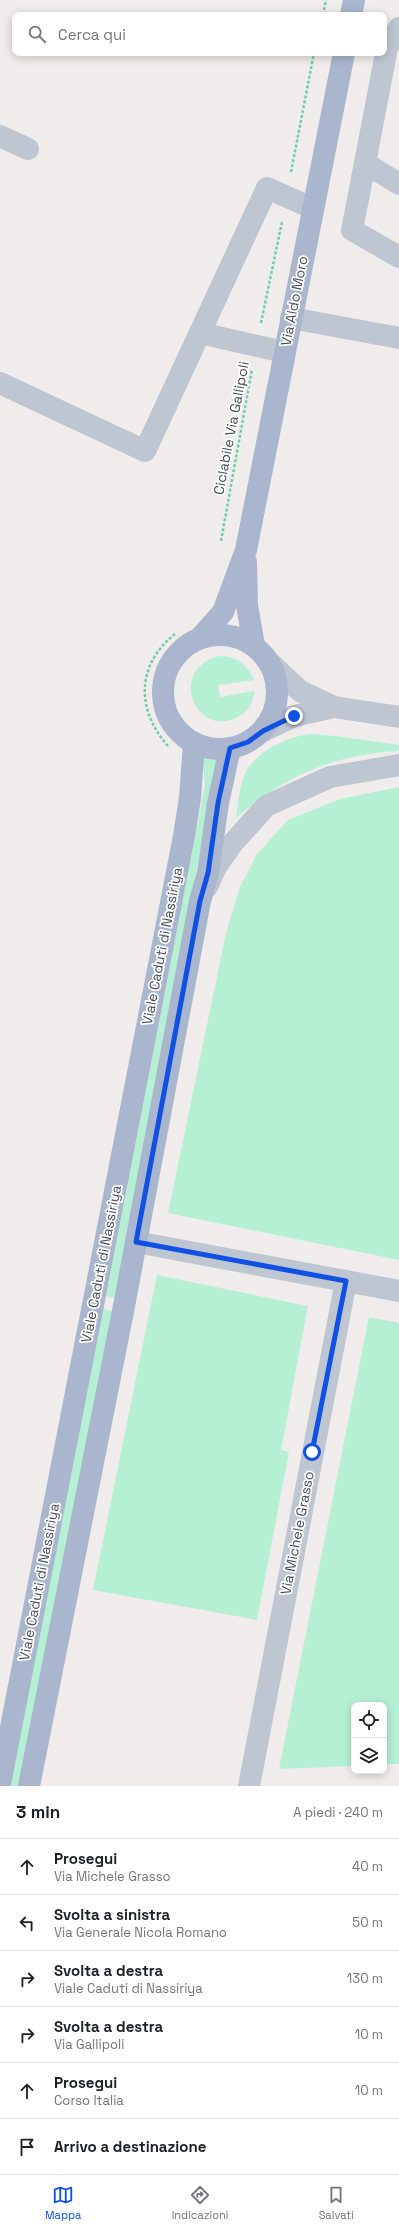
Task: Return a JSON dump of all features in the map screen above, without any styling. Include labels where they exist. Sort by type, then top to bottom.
[{"type":"main road","points":[[352,12],[354,0]]},
{"type":"main road","name":"Via Aldo Moro","points":[[199,638],[223,612],[246,550],[290,318],[343,56]]},
{"type":"main road","name":"Via Aldo Moro","points":[[246,550],[247,605],[261,653]]},
{"type":"main road","points":[[218,635],[237,637],[261,653],[276,678],[278,697],[273,715],[263,731],[248,742],[230,748],[212,749],[194,743],[179,732],[168,717],[163,693],[164,680],[171,663],[183,648],[199,638],[218,635]]},
{"type":"main road","name":"Viale Caduti di Nassiriya","points":[[0,1784],[184,836],[190,798],[194,743]]},
{"type":"main road","name":"Viale Caduti di Nassiriya","points":[[29,1786],[136,1242],[200,901],[208,873],[218,803],[230,748]]},
{"type":"street","points":[[387,48],[399,28]]},
{"type":"street","points":[[385,56],[352,230],[399,257]]},
{"type":"street","points":[[0,136],[28,149]]},
{"type":"street","points":[[365,163],[399,184]]},
{"type":"street","points":[[0,383],[145,451],[267,188],[312,208]]},
{"type":"street","points":[[290,318],[399,338]]},
{"type":"street","points":[[200,333],[284,352]]},
{"type":"street","points":[[261,653],[300,691],[334,707],[399,717]]},
{"type":"street","points":[[263,731],[294,716],[334,707]]},
{"type":"street","points":[[200,901],[216,867],[232,844],[266,806],[330,777],[399,765]]},
{"type":"street","points":[[136,1242],[399,1291]]},
{"type":"street","name":"Via Michele Grasso","points":[[249,1786],[346,1281]]},
{"type":"path","points":[[324,12],[326,0]]},
{"type":"path","name":"Ciclabile Via Gallipoli","points":[[220,547],[256,346],[313,56]]},
{"type":"path","points":[[172,751],[152,724],[147,710],[145,694],[146,680],[150,665],[167,640],[179,631]]},
{"type":"green space","points":[[219,656],[236,659],[241,662],[245,665],[254,680],[218,685],[220,697],[255,691],[253,700],[244,713],[236,718],[221,721],[208,718],[199,710],[193,699],[191,686],[195,673],[204,663]]},
{"type":"green space","points":[[310,734],[399,745],[399,751],[354,757],[332,762],[312,770],[272,790],[236,818],[242,781],[249,767],[255,760],[263,753],[281,742]]},
{"type":"green space","points":[[202,754],[218,758],[115,1298],[106,1296],[205,785]]},
{"type":"green space","points":[[399,787],[399,1260],[168,1213],[226,933],[240,887],[257,854],[288,820],[340,799]]},
{"type":"green space","points":[[157,1275],[308,1306],[281,1450],[289,1452],[257,1620],[93,1590]]},
{"type":"green space","points":[[102,1309],[112,1311],[21,1786],[10,1786]]},
{"type":"green space","points":[[369,1317],[399,1323],[399,1764],[387,1764],[387,1702],[351,1702],[351,1766],[279,1769]]},
{"type":"route","points":[[294,716],[263,731],[248,742],[230,748],[218,803],[208,873],[200,901],[136,1242],[346,1281],[312,1452]]}]
